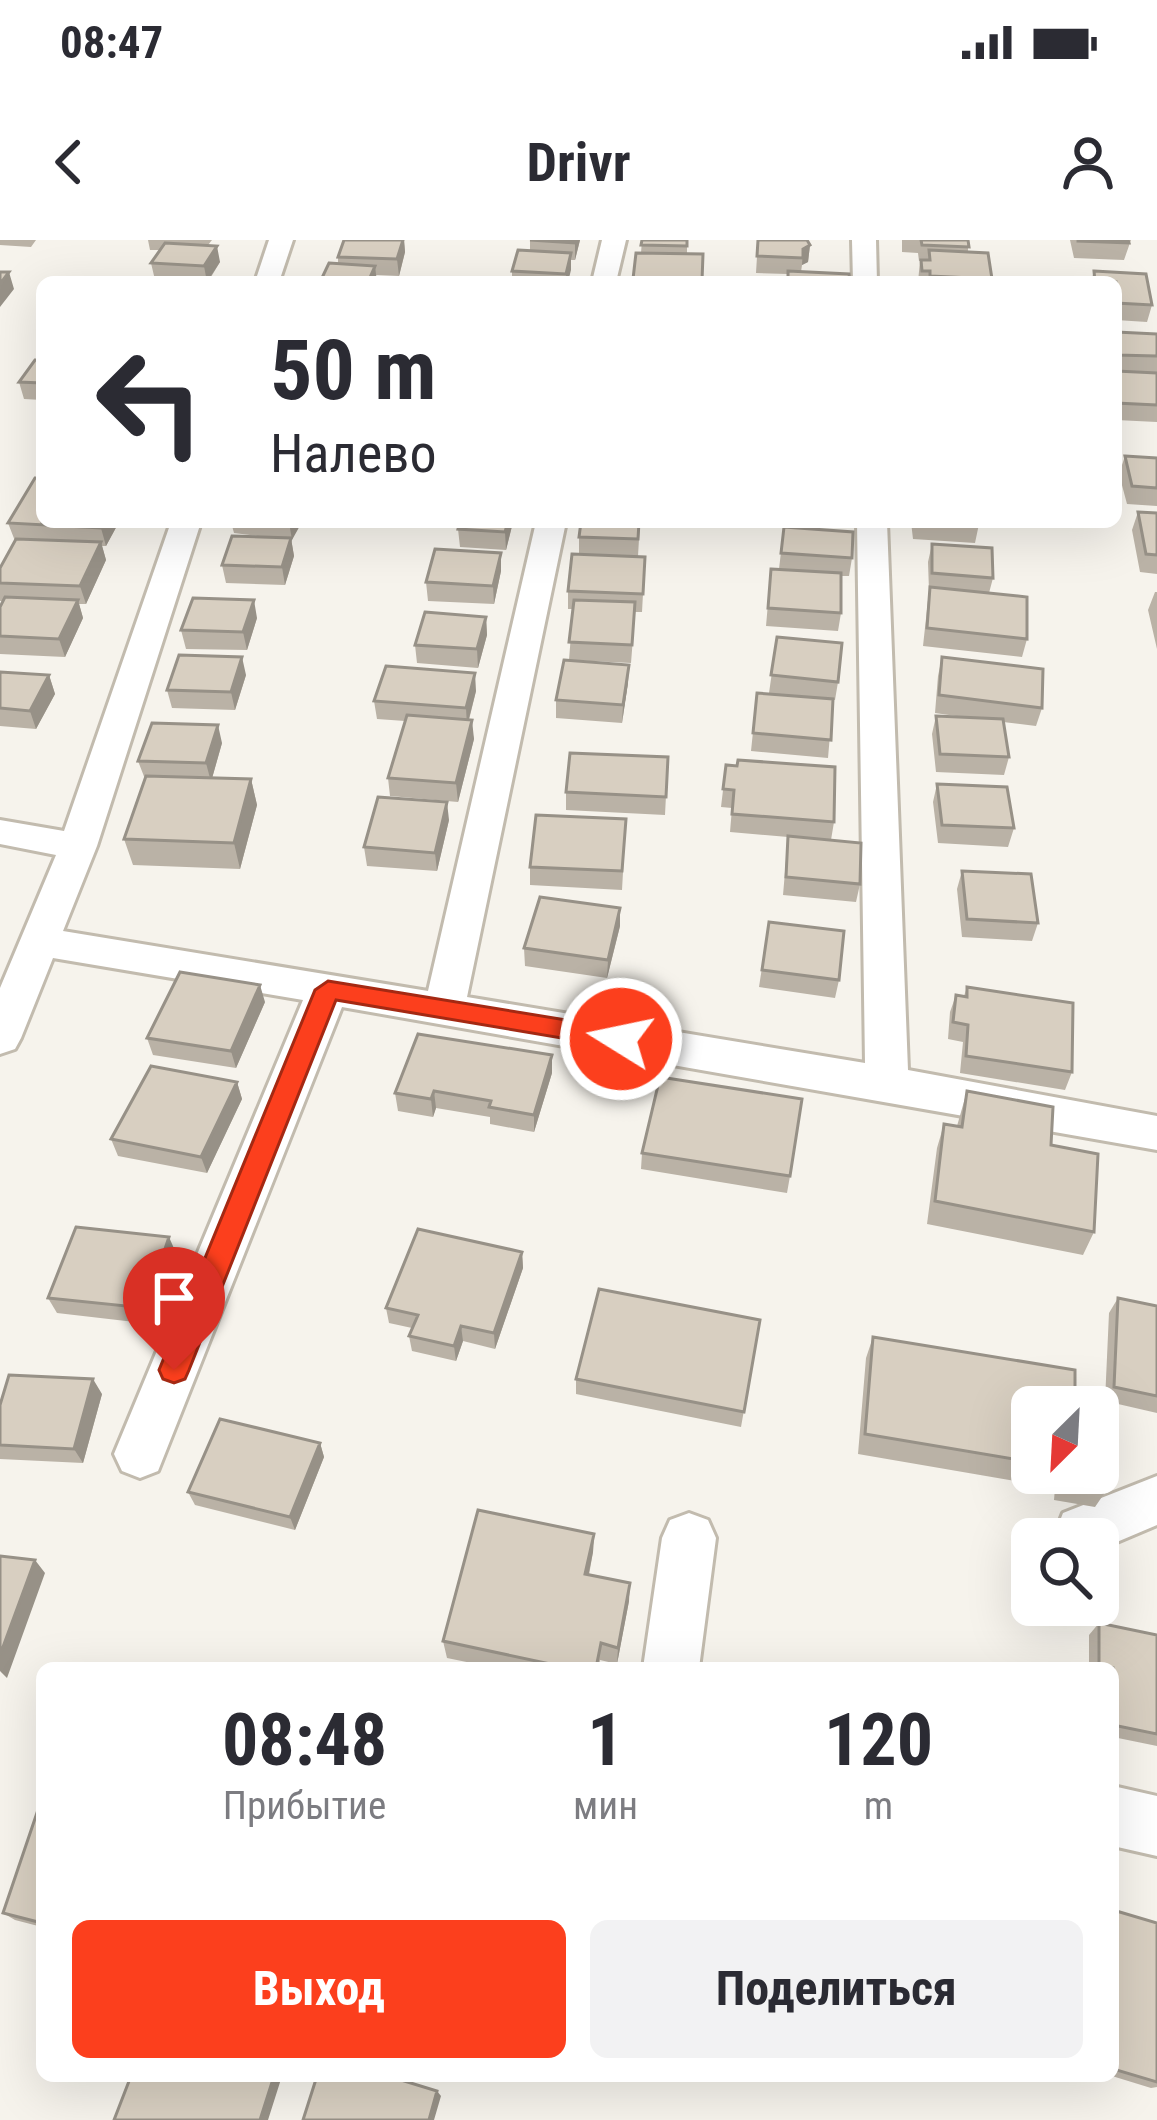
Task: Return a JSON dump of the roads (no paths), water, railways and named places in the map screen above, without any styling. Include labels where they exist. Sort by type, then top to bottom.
[{"type":"street","points":[[268,276],[280,240]]},
{"type":"street","points":[[605,276],[614,240]]},
{"type":"street","points":[[864,240],[865,276]]},
{"type":"street","points":[[0,1037],[78,846],[184,528]]},
{"type":"street","points":[[444,1009],[550,528]]},
{"type":"street","points":[[872,528],[887,1083]]},
{"type":"street","points":[[0,832],[78,846]]},
{"type":"street","points":[[38,941],[887,1083],[1157,1133]]},
{"type":"street","points":[[140,1454],[328,990]]},
{"type":"street","points":[[1113,1518],[1157,1500]]},
{"type":"street","points":[[671,1662],[689,1538]]},
{"type":"street","points":[[1119,1817],[1157,1826]]}]
